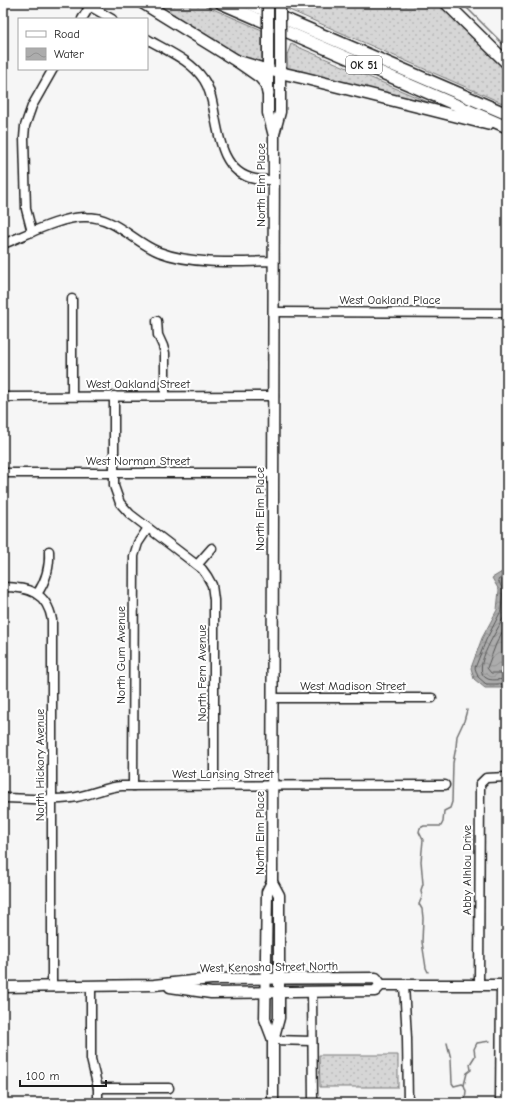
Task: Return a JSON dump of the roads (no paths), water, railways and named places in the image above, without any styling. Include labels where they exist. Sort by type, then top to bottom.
[{"type":"highway","points":[[144,3],[237,61],[264,81],[268,93]]},
{"type":"highway","name":"OK 51","points":[[221,3],[507,128]]},
{"type":"highway","name":"OK 51","points":[[248,3],[507,114]]},
{"type":"highway","points":[[446,3],[507,63]]},
{"type":"highway","points":[[237,61],[268,67],[507,128]]},
{"type":"main road","name":"North Elm Place","points":[[268,3],[268,113],[274,136]]},
{"type":"main road","name":"North Elm Place","points":[[273,1040],[265,1019],[265,978],[267,892],[272,882],[274,136],[280,112],[280,3]]},
{"type":"main road","name":"North Elm Place","points":[[272,882],[279,894],[279,1018],[273,1040],[273,1103]]},
{"type":"main road","name":"West Kenosha Street North","points":[[3,987],[154,985],[211,979],[265,978],[376,978],[382,985]]},
{"type":"main road","name":"West Kenosha Street North","points":[[154,985],[210,993],[374,991],[382,985],[504,985]]},
{"type":"street","points":[[82,18],[87,5],[110,18]]},
{"type":"street","points":[[148,40],[190,64],[203,79],[211,96],[223,151],[227,160],[235,169],[250,178],[274,180]]},
{"type":"street","points":[[32,232],[27,216],[25,202],[25,126],[32,106],[52,70]]},
{"type":"street","points":[[3,244],[72,218],[94,217],[107,221],[151,248],[174,257],[199,260],[274,261]]},
{"type":"street","points":[[72,299],[72,396]]},
{"type":"street","name":"West Oakland Place","points":[[274,312],[507,312]]},
{"type":"street","points":[[157,321],[158,336],[165,353],[165,396]]},
{"type":"street","name":"North Fern Avenue","points":[[114,396],[115,491],[120,503],[126,511],[197,565],[205,573],[213,590],[214,786]]},
{"type":"street","name":"West Oakland Street","points":[[3,397],[274,396]]},
{"type":"street","name":"West Norman Street","points":[[3,473],[273,473]]},
{"type":"street","name":"North Gum Avenue","points":[[133,786],[134,556],[138,543],[148,528]]},
{"type":"street","points":[[197,565],[212,548]]},
{"type":"street","points":[[3,587],[22,588],[37,594],[49,569],[49,551]]},
{"type":"street","name":"North Hickory Avenue","points":[[37,594],[48,606],[53,626],[52,986]]},
{"type":"street","name":"West Madison Street","points":[[273,698],[432,698]]},
{"type":"street","name":"Abby Alhlou Drive","points":[[479,985],[480,784],[486,778],[507,777]]},
{"type":"street","name":"West Lansing Street","points":[[3,798],[76,797],[112,787],[133,786],[445,785]]},
{"type":"street","points":[[404,985],[407,1038],[408,1103]]},
{"type":"street","points":[[500,1103],[504,985]]},
{"type":"street","points":[[91,986],[91,1059],[98,1088],[98,1103]]},
{"type":"street","points":[[312,992],[313,1103]]},
{"type":"street","points":[[273,1040],[312,1041]]},
{"type":"street","points":[[98,1088],[169,1088]]},
{"type":"water","points":[[507,569],[507,688],[485,688],[474,679],[471,668],[482,638],[497,610],[499,590],[492,578]]},
{"type":"waterway","points":[[462,3],[507,48]]},
{"type":"waterway","points":[[428,972],[422,942],[422,909],[419,904],[422,897],[421,890],[423,884],[421,861],[423,840],[419,832],[420,828],[424,826],[441,826],[444,811],[450,808],[452,802],[453,763],[457,736],[467,710]]},
{"type":"waterway","points":[[464,1085],[467,1073],[471,1070],[470,1064],[475,1056],[474,1049],[477,1043],[490,1041]]},
{"type":"waterway","points":[[447,1043],[451,1059],[452,1083],[454,1086],[464,1085],[466,1091],[465,1099],[459,1103]]}]
